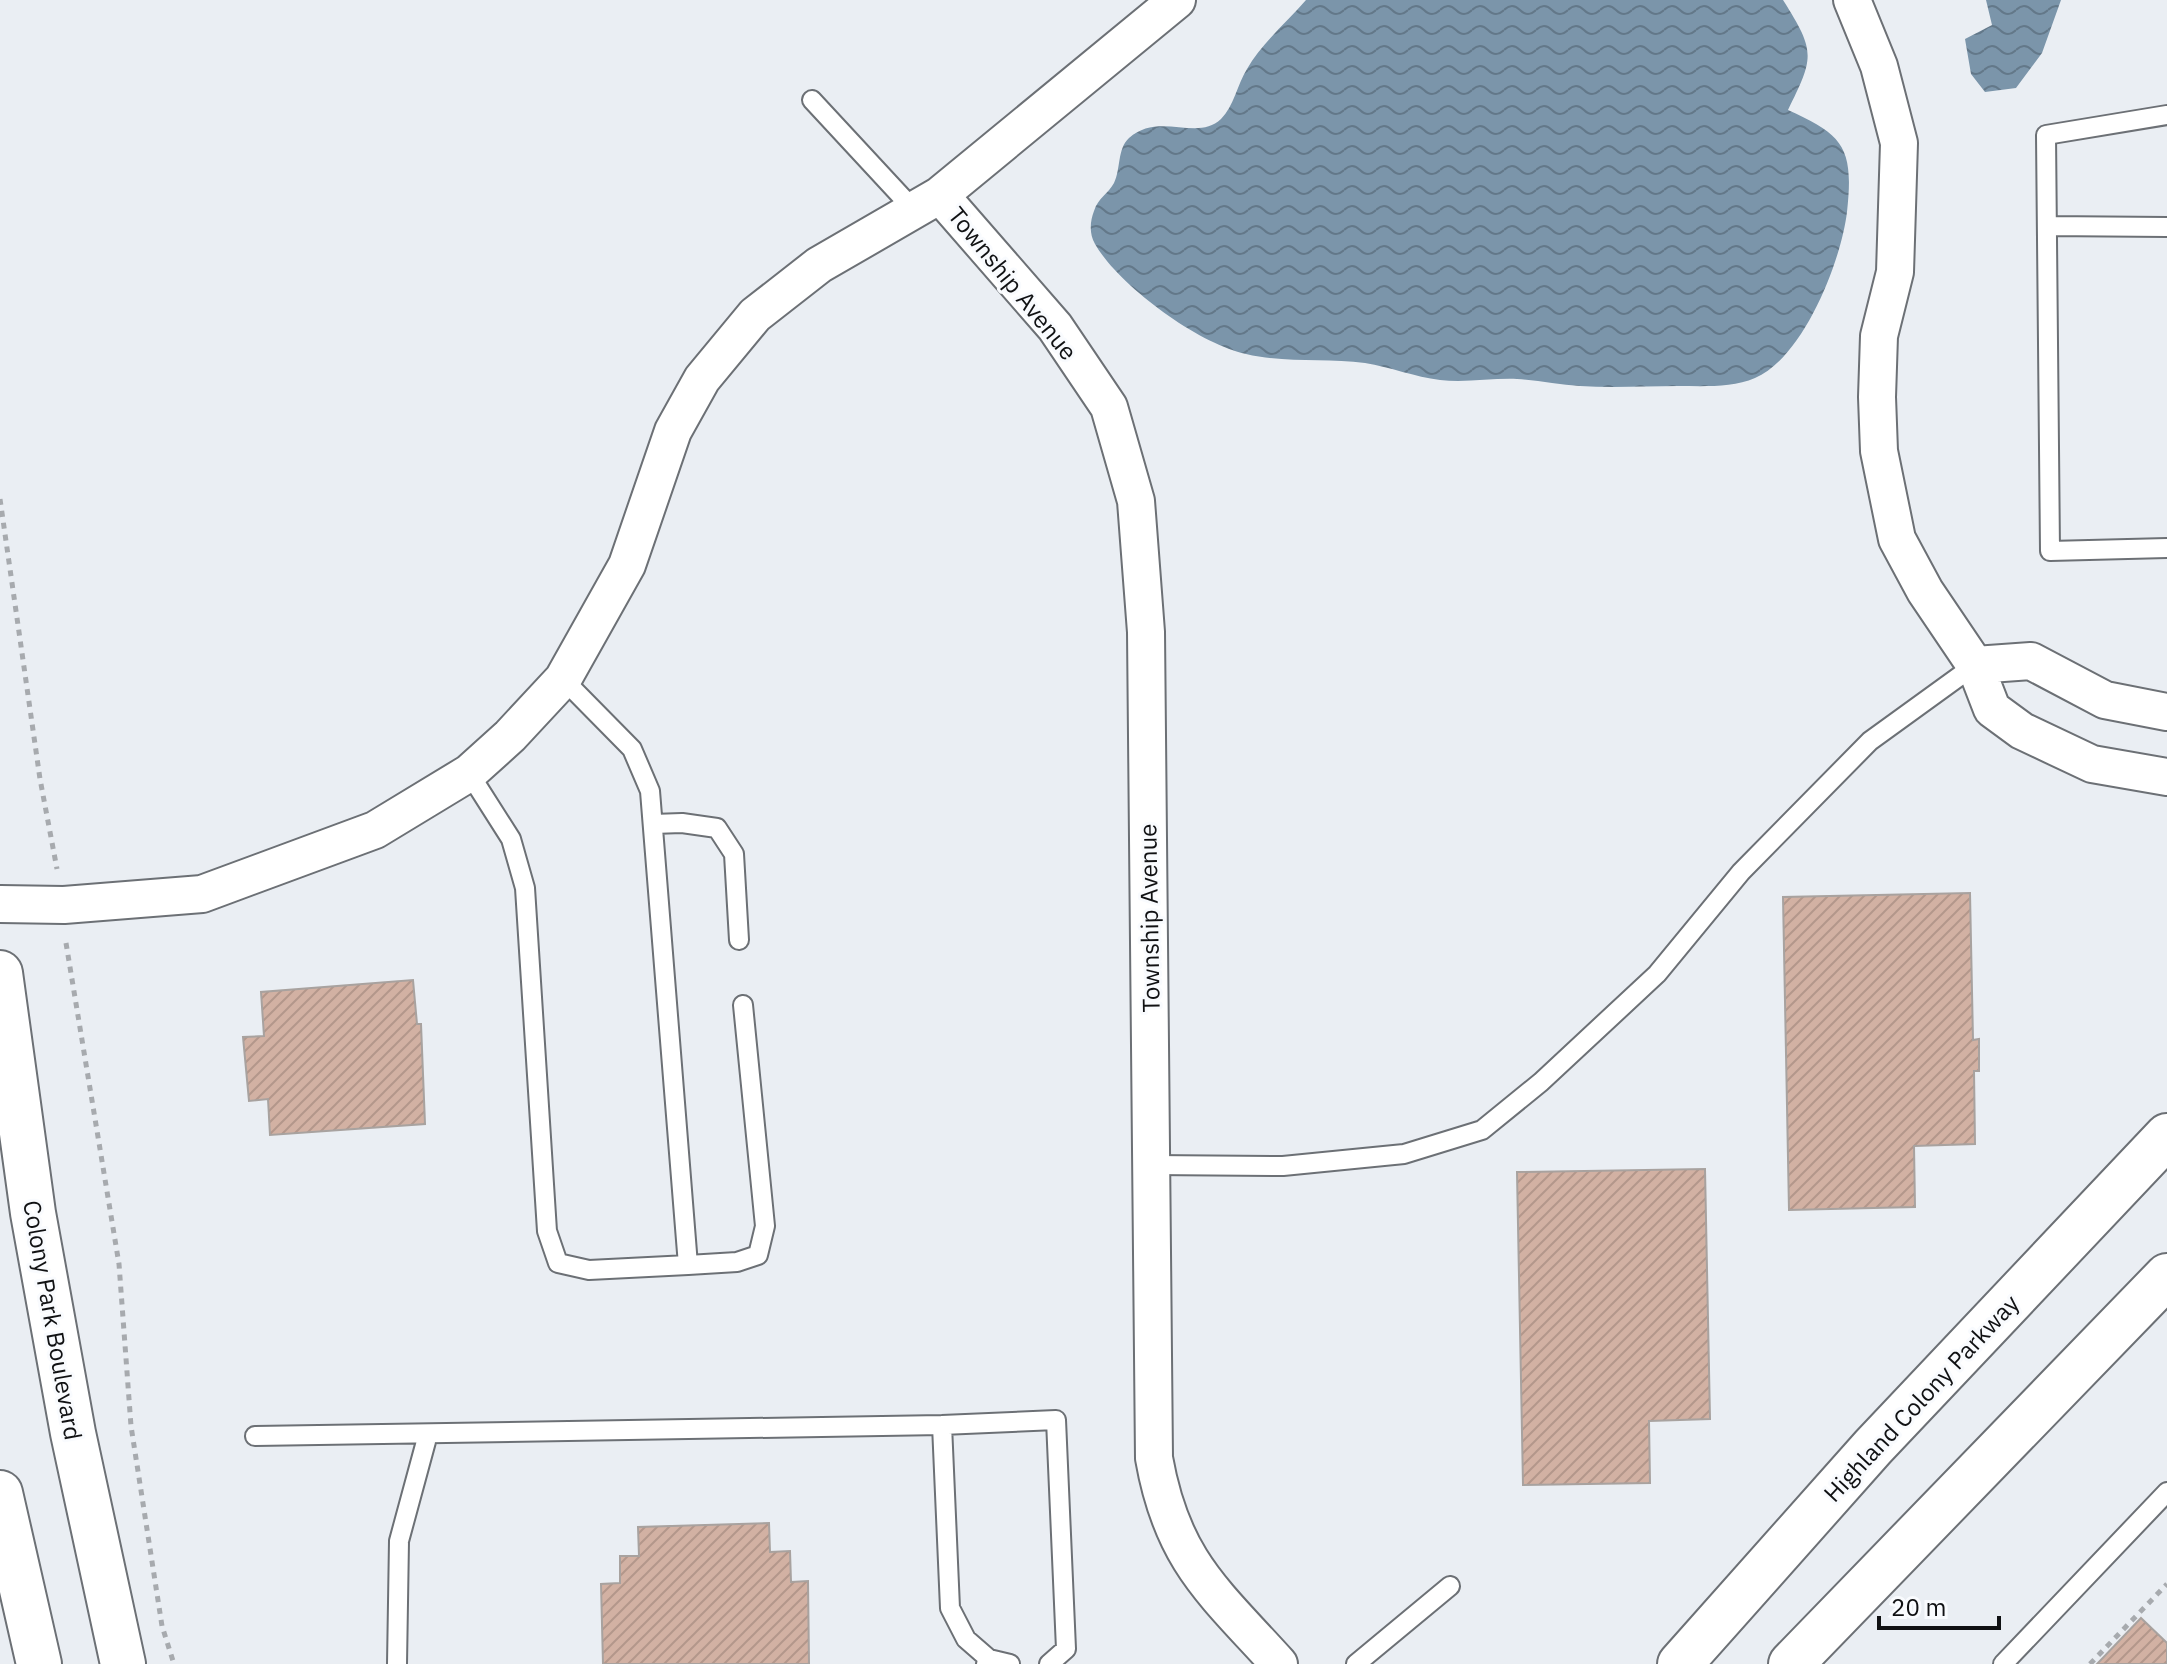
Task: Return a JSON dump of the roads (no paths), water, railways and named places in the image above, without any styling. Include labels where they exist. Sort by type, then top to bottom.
[{"type":"street","points":[[0,904],[64,905],[202,894],[375,830],[469,773],[563,679],[627,565],[673,431],[702,379],[755,315],[819,265],[927,203],[1177,0]]},
{"type":"street","points":[[1852,0],[1879,66],[1899,143],[1895,272],[1879,336],[1879,451],[1897,539],[1925,591],[1975,665],[1992,709],[2022,731],[2092,764],[2167,777]]},
{"type":"street","name":"Township Avenue","points":[[927,203],[1055,327],[1109,407],[1136,501],[1146,632],[1154,1458],[1161,1498],[1175,1536],[1194,1570],[1279,1664]]},
{"type":"street","points":[[1975,665],[2031,661],[2105,700],[2167,712]]},
{"type":"street","name":"Colony Park Boulevard","points":[[0,973],[33,1213],[73,1433],[123,1664]]},
{"type":"street","name":"Highland Colony Parkway","points":[[1680,1664],[1873,1447],[2167,1136]]},
{"type":"street","points":[[1791,1664],[2167,1276]]},
{"type":"street","points":[[0,1493],[38,1661]]},
{"type":"lane","points":[[812,100],[927,203]]},
{"type":"lane","points":[[2167,115],[2046,135],[2050,551],[2167,548]]},
{"type":"lane","points":[[2047,226],[2167,227]]},
{"type":"lane","points":[[1152,1165],[1283,1166],[1404,1154],[1482,1130],[1541,1082],[1657,974],[1741,872],[1870,741],[1975,665]]},
{"type":"lane","points":[[563,679],[632,749],[650,791],[688,1265]]},
{"type":"lane","points":[[469,773],[511,839],[525,888],[547,1231],[558,1263],[589,1270],[737,1262],[758,1255],[765,1226],[743,1005]]},
{"type":"lane","points":[[653,824],[682,823],[717,828],[734,854],[739,940]]},
{"type":"lane","points":[[255,1436],[942,1425],[1056,1420],[1066,1649],[1049,1664]]},
{"type":"lane","points":[[942,1425],[950,1608],[966,1639],[988,1661],[1010,1664]]},
{"type":"lane","points":[[397,1664],[399,1541],[428,1434]]},
{"type":"lane","points":[[2003,1664],[2167,1492]]},
{"type":"lane","points":[[1356,1664],[1450,1586]]},
{"type":"water","points":[[1306,0],[1783,0],[1801,32],[1808,55],[1803,78],[1788,110],[1833,136],[1841,146],[1849,173],[1847,212],[1837,256],[1804,330],[1772,367],[1746,381],[1717,386],[1604,387],[1517,379],[1440,380],[1365,363],[1260,357],[1227,348],[1184,326],[1141,295],[1106,260],[1092,236],[1094,211],[1114,183],[1123,148],[1129,138],[1153,127],[1201,128],[1221,119],[1253,60]]},
{"type":"water","points":[[1986,0],[2061,0],[2042,53],[2016,88],[1985,92],[1971,74],[1965,39],[1992,25]]}]
